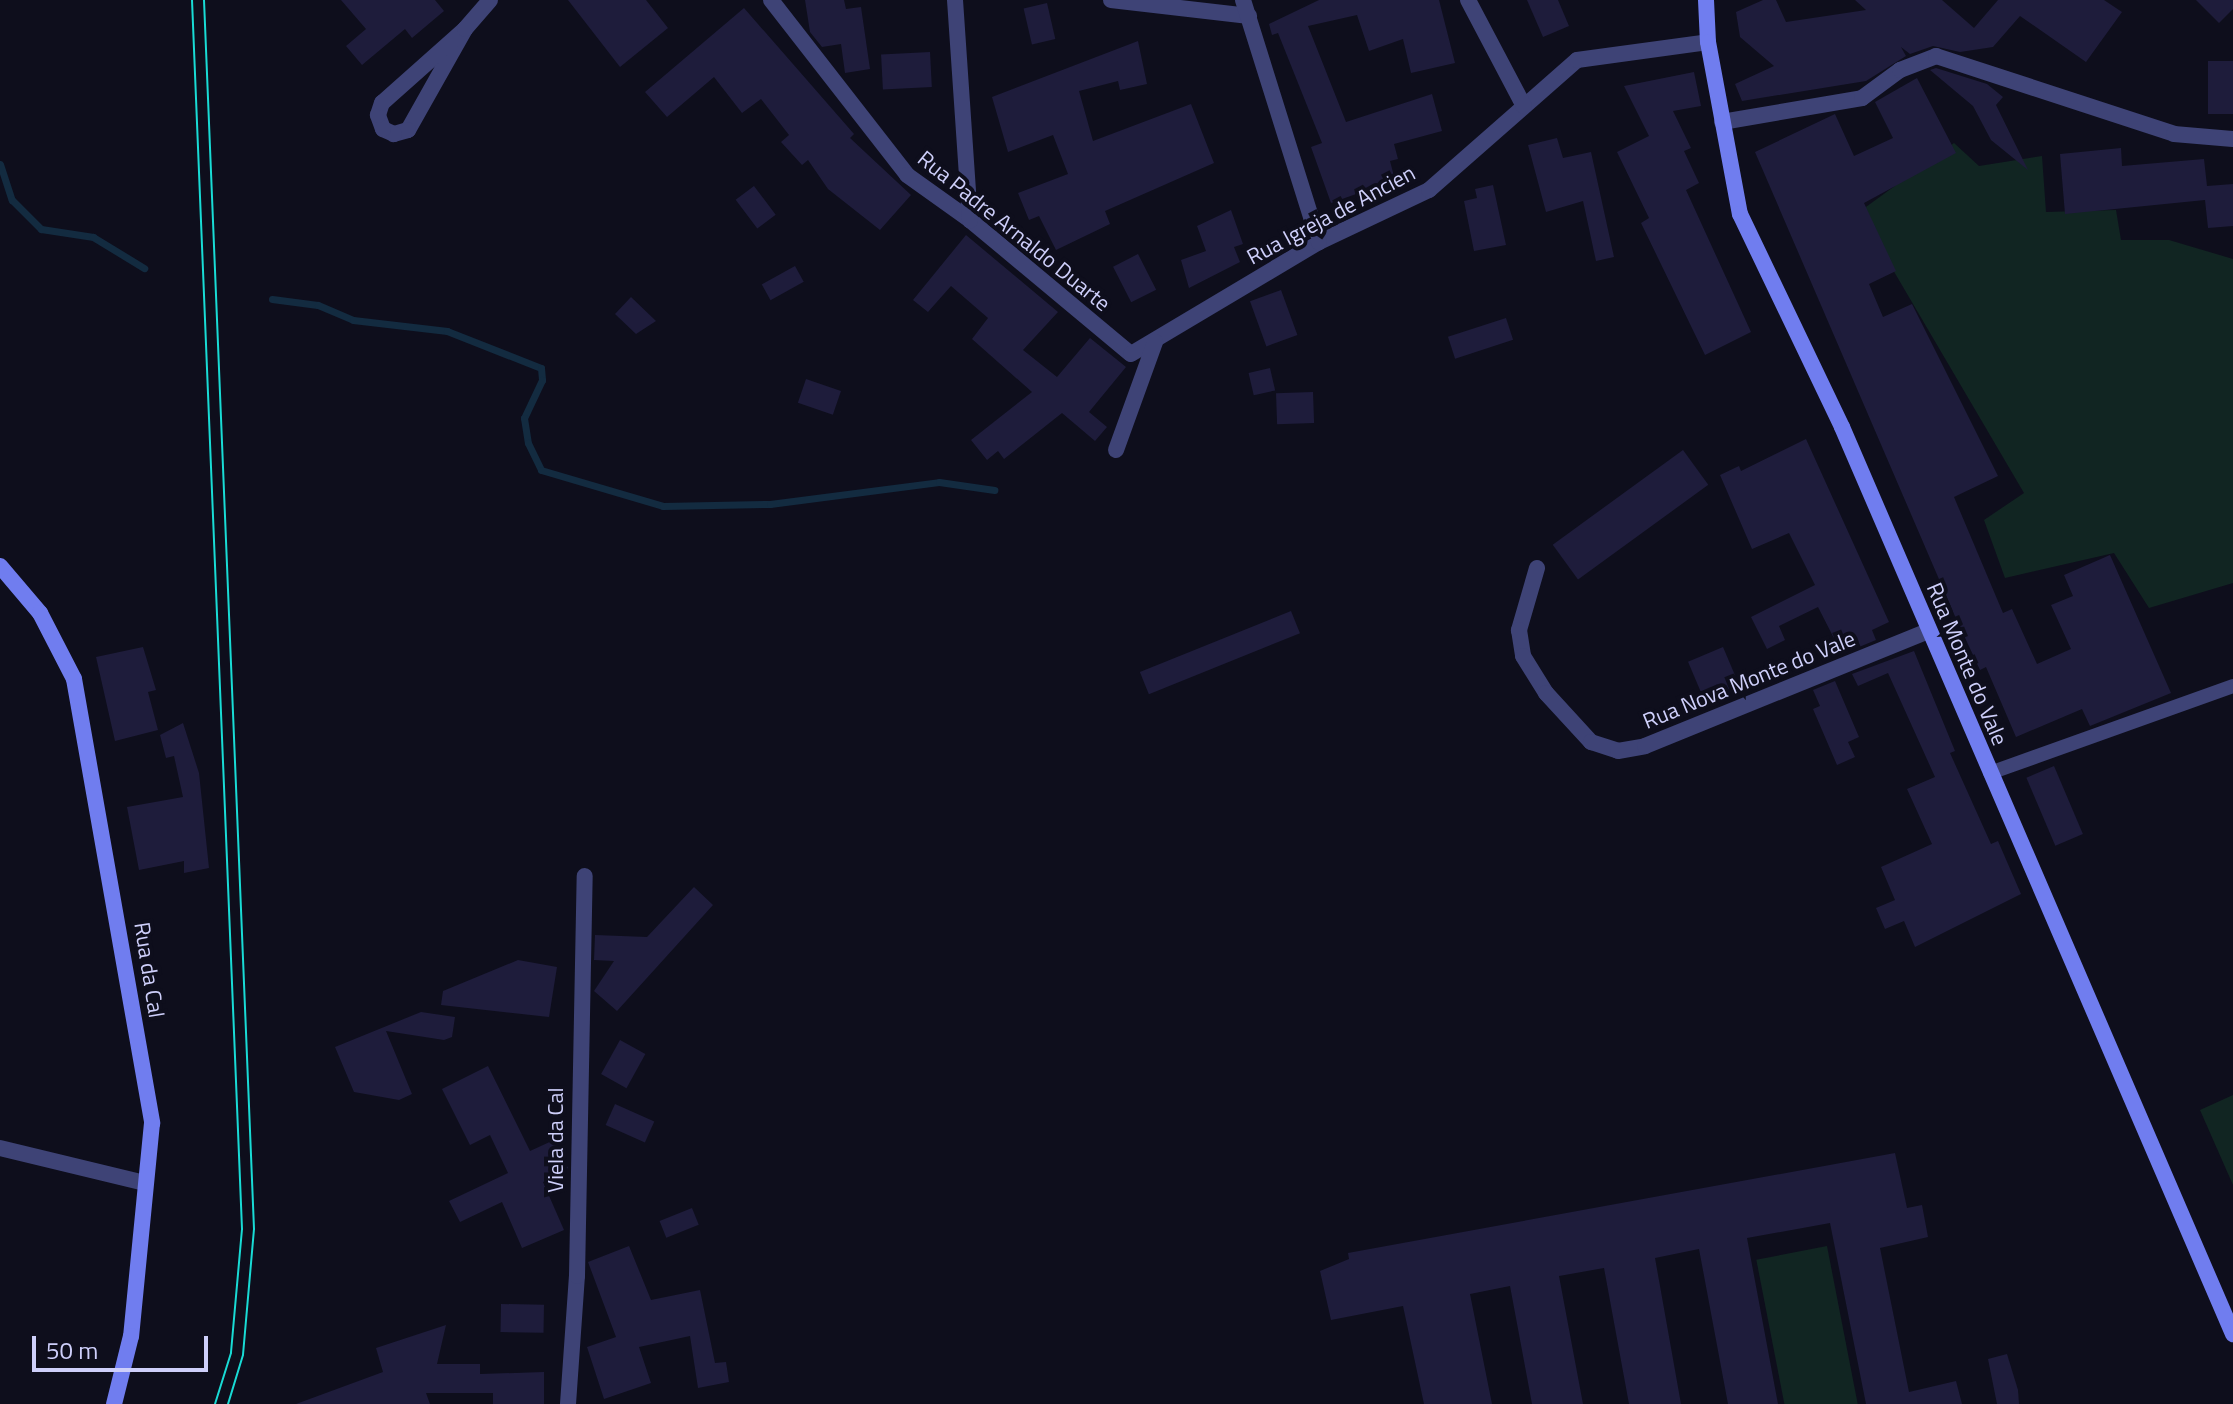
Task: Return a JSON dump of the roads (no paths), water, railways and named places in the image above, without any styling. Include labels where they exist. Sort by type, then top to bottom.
[{"type":"street","points":[[465,29],[408,130],[394,134],[383,129],[378,115],[382,103],[465,29],[490,0]]},
{"type":"street","name":"Rua Padre Arnaldo Duarte","points":[[771,0],[907,175],[970,220],[1131,354],[1155,342]]},
{"type":"street","points":[[955,0],[970,220]]},
{"type":"street","points":[[1111,0],[1246,8],[1319,242]]},
{"type":"street","points":[[1468,0],[1524,106]]},
{"type":"street","name":"Rua Monte do Vale","points":[[1706,0],[1708,42],[1740,214],[1842,427],[2233,1334]]},
{"type":"street","name":"Rua Igreja de Ancien","points":[[1155,342],[1319,242],[1429,190],[1577,60],[1708,42]]},
{"type":"street","points":[[1722,122],[1862,98],[1900,70],[1936,56],[2174,134],[2233,139]]},
{"type":"street","points":[[1116,450],[1155,342]]},
{"type":"street","name":"Rua da Cal","points":[[0,566],[40,613],[74,679],[152,1123],[131,1336],[114,1404]]},
{"type":"street","name":"Rua Nova Monte do Vale","points":[[1537,568],[1519,630],[1523,656],[1546,693],[1591,742],[1618,751],[1645,746],[1928,631]]},
{"type":"street","name":"Viela da Cal","points":[[568,1404],[577,1276],[585,876]]},
{"type":"street","points":[[0,1148],[145,1183]]},
{"type":"lane","points":[[1990,773],[2233,686]]},
{"type":"waterway","points":[[0,164],[12,200],[41,229],[93,237],[144,268]]},
{"type":"waterway","points":[[272,299],[318,305],[353,320],[447,331],[541,368],[542,380],[524,418],[528,443],[541,470],[663,506],[770,504],[939,482],[994,490]]},
{"type":"tram line","points":[[192,0],[242,1229],[231,1353],[215,1404]]},
{"type":"tram line","points":[[204,0],[254,1229],[243,1355],[228,1404]]}]
